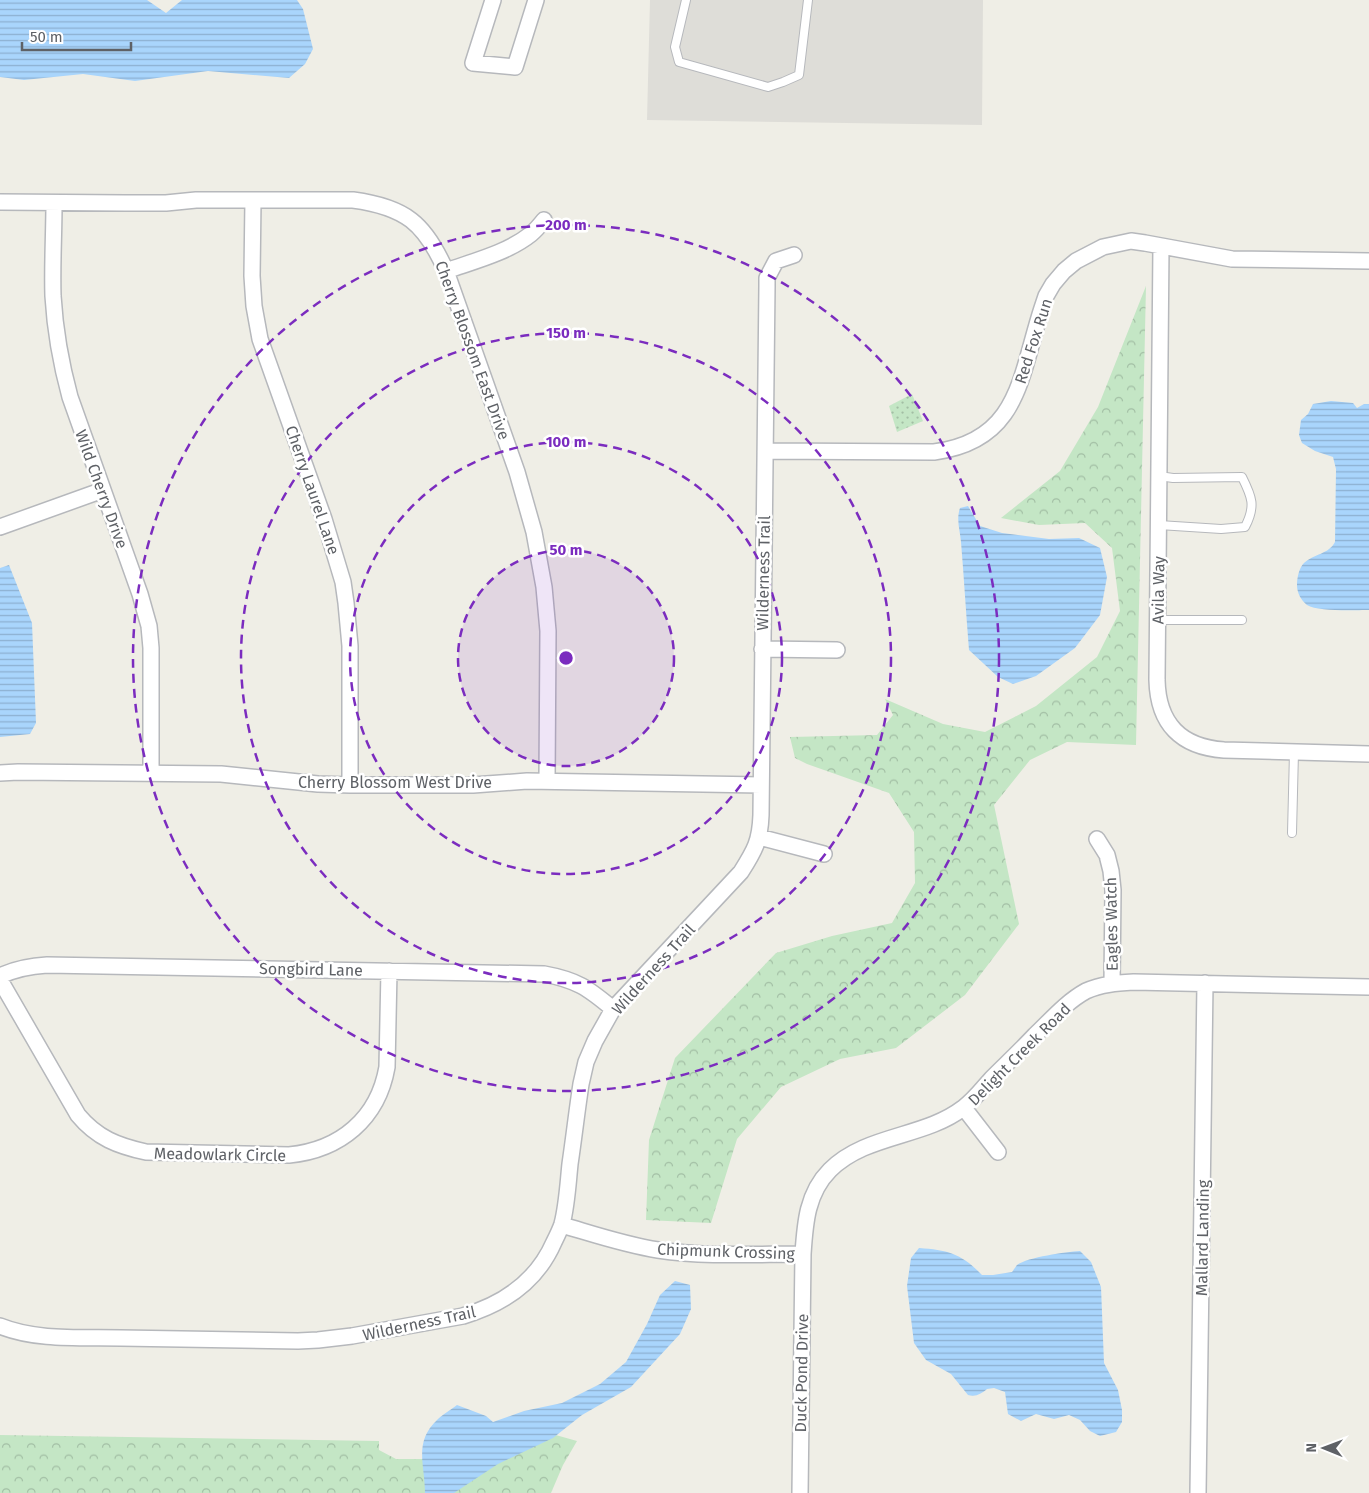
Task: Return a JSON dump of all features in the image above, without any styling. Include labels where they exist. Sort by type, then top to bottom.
[{"type":"street","points":[[487,1],[473,63],[515,67],[536,0]]},
{"type":"street","name":"Cherry Blossom East Drive","points":[[0,202],[54,204],[166,203],[196,200],[353,200],[384,206],[403,214],[422,230],[433,244],[446,271],[517,472],[534,532],[544,586],[548,631],[547,781]]},
{"type":"street","name":"Cherry Laurel Lane","points":[[253,200],[252,276],[254,306],[260,339],[324,518],[343,582],[350,646],[350,785]]},
{"type":"street","name":"Wild Cherry Drive","points":[[54,204],[53,295],[63,369],[70,398],[140,594],[149,626],[152,660],[151,773]]},
{"type":"street","points":[[446,271],[498,253],[521,242],[533,233],[544,220]]},
{"type":"street","name":"Red Fox Run","points":[[765,451],[934,452],[962,446],[987,433],[1001,419],[1013,401],[1046,296],[1053,284],[1076,261],[1103,247],[1117,243],[1137,242],[1232,259],[1369,261]]},
{"type":"street","name":"Avila Way","points":[[1161,246],[1157,694],[1163,714],[1176,732],[1193,743],[1214,749],[1369,754]]},
{"type":"street","name":"Wilderness Trail","points":[[0,1326],[13,1332],[28,1335],[71,1337],[318,1340],[352,1336],[463,1316],[480,1311],[513,1293],[540,1268],[562,1225],[583,1076],[586,1062],[595,1041],[613,1009],[741,872],[752,854],[759,837],[767,278],[776,261],[794,254]]},
{"type":"street","points":[[0,526],[103,490]]},
{"type":"street","points":[[762,649],[837,650]]},
{"type":"street","name":"Cherry Blossom West Drive","points":[[0,773],[221,774],[318,784],[350,785],[473,785],[547,781],[760,785]]},
{"type":"street","points":[[759,837],[824,854]]},
{"type":"street","name":"Eagles Watch","points":[[1097,839],[1107,855],[1111,871],[1112,983]]},
{"type":"street","name":"Songbird Lane","points":[[0,976],[15,970],[47,965],[544,974],[578,983],[613,1009]]},
{"type":"street","name":"Meadowlark Circle","points":[[0,980],[78,1115],[87,1126],[111,1142],[126,1148],[146,1152],[289,1156],[312,1152],[342,1138],[359,1125],[377,1101],[385,1079],[389,971]]},
{"type":"street","name":"Delight Creek Road","points":[[803,1254],[805,1224],[809,1204],[819,1185],[838,1163],[882,1141],[932,1124],[964,1108],[1061,1010],[1087,991],[1112,983],[1134,982],[1369,987]]},
{"type":"street","name":"Mallard Landing","points":[[1198,1493],[1205,984]]},
{"type":"street","points":[[964,1108],[998,1152]]},
{"type":"street","name":"Chipmunk Crossing","points":[[562,1225],[660,1250],[803,1254]]},
{"type":"street","name":"Duck Pond Drive","points":[[800,1493],[803,1254]]},
{"type":"lane","points":[[686,0],[675,46],[679,62],[768,87],[799,75],[808,0]]},
{"type":"lane","points":[[1159,476],[1173,478],[1242,477],[1251,496],[1251,515],[1245,527],[1221,529],[1159,525]]},
{"type":"lane","points":[[1158,620],[1242,620]]},
{"type":"lane","points":[[1292,834],[1294,752]]},
{"type":"shaded area","points":[[650,0],[983,0],[982,125],[647,120]]},
{"type":"green space","points":[[1146,286],[1136,745],[1067,742],[1030,760],[994,805],[1019,924],[965,995],[896,1048],[840,1059],[781,1087],[737,1139],[711,1223],[646,1220],[649,1140],[675,1058],[776,953],[832,936],[892,923],[915,883],[914,832],[889,793],[795,758],[790,737],[877,735],[893,715],[885,699],[943,724],[985,732],[1036,706],[1097,657],[1120,611],[1112,548],[1085,523],[1039,525],[1001,518],[1060,471],[1098,407]]},
{"type":"green space","points":[[912,394],[923,421],[897,432],[889,406]]},
{"type":"green space","points":[[538,1430],[577,1441],[563,1465],[551,1493],[0,1493],[0,1435],[379,1441],[379,1450],[396,1459],[447,1459]]},
{"type":"water","points":[[0,0],[147,0],[166,13],[182,0],[297,0],[303,9],[313,49],[305,64],[289,78],[208,71],[135,81],[83,74],[24,80],[0,77]]},
{"type":"water","points":[[1331,401],[1353,403],[1357,408],[1364,404],[1369,404],[1369,610],[1337,610],[1312,607],[1303,601],[1297,588],[1298,576],[1302,565],[1325,552],[1335,542],[1336,469],[1333,457],[1315,451],[1302,443],[1299,435],[1301,420],[1308,414],[1313,404]]},
{"type":"water","points":[[968,506],[980,526],[1002,533],[1049,539],[1079,538],[1100,548],[1107,577],[1100,615],[1075,648],[1036,676],[1013,684],[998,677],[969,650],[958,521],[960,508]]},
{"type":"water","points":[[9,565],[32,623],[36,723],[30,734],[0,737],[0,568]]},
{"type":"water","points":[[919,1248],[954,1254],[968,1262],[982,1275],[1012,1272],[1022,1262],[1038,1257],[1080,1251],[1091,1262],[1101,1287],[1104,1363],[1118,1390],[1122,1410],[1122,1422],[1116,1432],[1100,1436],[1090,1431],[1080,1420],[1069,1415],[1054,1419],[1036,1414],[1021,1421],[1008,1414],[1005,1392],[994,1388],[987,1389],[980,1394],[968,1395],[951,1374],[926,1360],[914,1343],[907,1286],[911,1258]]},
{"type":"water","points":[[675,1281],[690,1285],[691,1309],[680,1334],[631,1387],[582,1415],[553,1438],[498,1464],[454,1493],[425,1493],[423,1445],[425,1436],[440,1417],[457,1405],[486,1416],[493,1422],[524,1411],[562,1403],[600,1384],[626,1362],[647,1324],[660,1295]]}]
